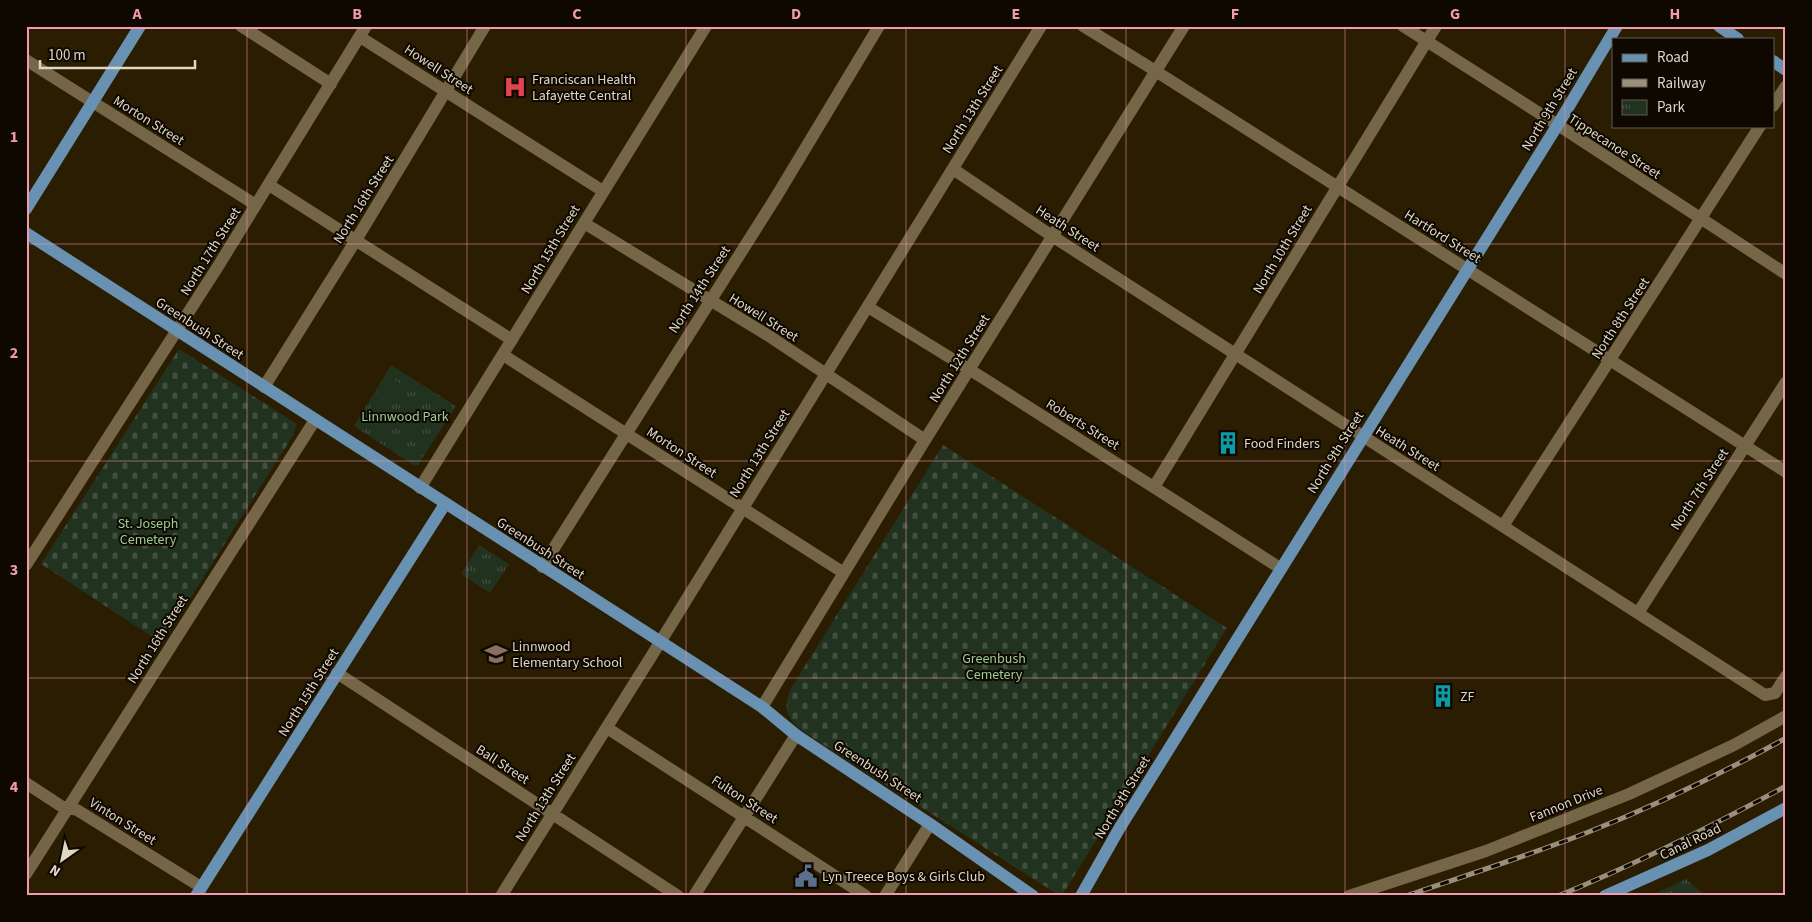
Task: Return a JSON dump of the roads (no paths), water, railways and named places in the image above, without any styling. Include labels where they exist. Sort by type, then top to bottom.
[{"type":"main road","points":[[26,209],[140,26]]},
{"type":"main road","name":"North 9th Street","points":[[1081,896],[1119,829],[1557,126],[1617,26]]},
{"type":"main road","points":[[1719,26],[1737,38]]},
{"type":"main road","points":[[1774,62],[1786,70]]},
{"type":"main road","name":"Greenbush Street","points":[[26,233],[762,707],[796,735],[930,824],[1033,896]]},
{"type":"main road","name":"North 15th Street","points":[[199,892],[445,504]]},
{"type":"main road","name":"Canal Road","points":[[1605,896],[1708,850],[1786,808]]},
{"type":"street","points":[[241,26],[331,84]]},
{"type":"street","name":"North 16th Street","points":[[264,387],[486,26]]},
{"type":"street","name":"North 15th Street","points":[[420,488],[706,26]]},
{"type":"street","name":"North 14th Street","points":[[542,567],[709,300],[776,197],[879,26]]},
{"type":"street","name":"North 13th Street","points":[[501,896],[660,643],[1041,26]]},
{"type":"street","name":"Hartford Street","points":[[1083,26],[1786,472]]},
{"type":"street","name":"North 12th Street","points":[[762,707],[1052,236],[1184,26]]},
{"type":"street","name":"Tippecanoe Street","points":[[1403,26],[1786,274]]},
{"type":"street","name":"North 10th Street","points":[[1154,487],[1436,26]]},
{"type":"street","name":"North 17th Street","points":[[26,565],[177,331],[363,32]]},
{"type":"street","name":"Howell Street","points":[[363,32],[446,92],[603,191]]},
{"type":"street","name":"Morton Street","points":[[26,60],[256,206]]},
{"type":"street","points":[[1774,104],[1786,86]]},
{"type":"street","name":"North 8th Street","points":[[1503,526],[1759,128]]},
{"type":"street","name":"Heath Street","points":[[953,169],[1052,236],[1362,437],[1765,695],[1776,693],[1786,676]]},
{"type":"street","points":[[269,185],[512,340]]},
{"type":"street","name":"Howell Street","points":[[584,223],[826,374],[926,440]]},
{"type":"street","name":"Roberts Street","points":[[868,307],[1280,568]]},
{"type":"street","name":"Morton Street","points":[[503,355],[844,574]]},
{"type":"street","name":"North 7th Street","points":[[1638,613],[1786,382]]},
{"type":"street","name":"North 16th Street","points":[[26,874],[315,420]]},
{"type":"street","name":"Ball Street","points":[[337,673],[678,896]]},
{"type":"street","name":"Fannon Drive","points":[[1349,896],[1486,851],[1630,794],[1734,745],[1786,716]]},
{"type":"street","name":"Fulton Street","points":[[607,728],[866,896]]},
{"type":"street","points":[[694,896],[796,735]]},
{"type":"street","name":"Vinton Street","points":[[26,783],[61,806],[77,810],[199,892]]},
{"type":"street","points":[[885,896],[930,824]]},
{"type":"railway","points":[[1406,896],[1542,850],[1612,823],[1688,789],[1786,738]]},
{"type":"railway","points":[[1558,896],[1673,844],[1786,786]]},
{"type":"place","name":"Franciscan Health Lafayette Central","points":[[515,87]]},
{"type":"place","name":"Food Finders","points":[[1228,443]]},
{"type":"place","name":"Linnwood Elementary School","points":[[496,654]]},
{"type":"place","name":"ZF","points":[[1443,696]]},
{"type":"place","name":"Lyn Treece Boys & Girls Club","points":[[806,876]]},
{"type":"park label","name":"Linnwood Park","points":[[405,416]]},
{"type":"park label","name":"St. Joseph Cemetery","points":[[148,532]]},
{"type":"park label","name":"Greenbush Cemetery","points":[[994,666]]}]
